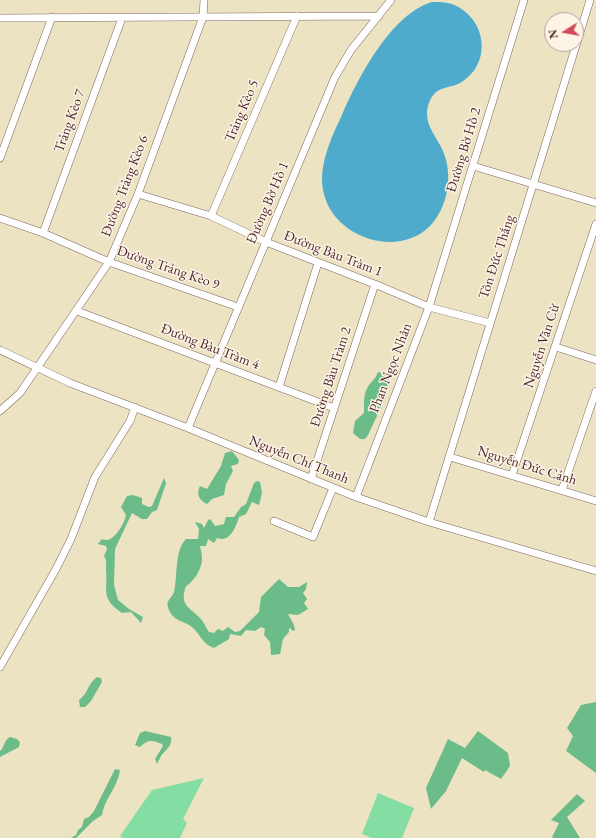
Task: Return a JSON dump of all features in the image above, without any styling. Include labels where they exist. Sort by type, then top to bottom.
[{"type":"street","name":"Đường Trảng Kèo 6","points":[[0,411],[20,393],[109,262],[138,194],[203,17],[204,0]]},
{"type":"street","name":"Đường Bờ Hồ 1","points":[[188,428],[335,77],[351,50],[391,0]]},
{"type":"street","name":"Đường Bờ Hồ 2","points":[[429,307],[524,0]]},
{"type":"street","name":"Tôn Đức Thắng","points":[[429,522],[590,0]]},
{"type":"street","name":"Trảng Kèo 5","points":[[211,216],[296,16]]},
{"type":"street","points":[[0,18],[379,16]]},
{"type":"street","points":[[0,158],[52,17]]},
{"type":"street","name":"Trảng Kèo 7","points":[[43,233],[122,18]]},
{"type":"street","points":[[473,166],[596,203]]},
{"type":"street","name":"Đường Bàu Tràm 1","points":[[138,194],[211,216],[266,242],[375,284],[429,307]]},
{"type":"street","name":"Đường Trảng Kèo 9","points":[[0,218],[43,233],[109,262],[238,307]]},
{"type":"street","name":"Nguyễn Văn Cừ","points":[[512,475],[596,224]]},
{"type":"street","points":[[279,387],[318,263]]},
{"type":"street","name":"Đường Bàu Tràm 2","points":[[311,479],[375,284]]},
{"type":"street","points":[[429,307],[490,323]]},
{"type":"street","name":"Phan Ngọc Nhân","points":[[356,497],[429,307]]},
{"type":"street","name":"Đường Bàu Tràm 4","points":[[77,311],[334,408]]},
{"type":"street","points":[[556,347],[596,360]]},
{"type":"street","name":"Nguyễn Chí Thanh","points":[[0,350],[70,383],[188,428],[356,497],[429,522],[596,571]]},
{"type":"street","points":[[562,490],[596,391]]},
{"type":"street","points":[[0,666],[56,569],[71,538],[95,477],[130,421],[135,407]]},
{"type":"street","name":"Nguyễn Đức Cảnh","points":[[450,457],[596,501]]},
{"type":"street","points":[[274,521],[314,537],[333,488]]},
{"type":"green space","points":[[378,372],[384,374],[390,381],[384,401],[368,435],[365,439],[360,439],[353,433],[355,421],[364,413],[364,399],[367,388]]},
{"type":"green space","points":[[232,451],[239,460],[238,464],[231,466],[233,471],[226,484],[224,495],[212,499],[207,504],[202,501],[198,494],[200,486],[207,489],[221,466],[225,453]]},
{"type":"green space","points":[[164,478],[166,483],[157,510],[152,512],[147,519],[142,519],[132,513],[115,549],[114,585],[118,600],[129,609],[143,617],[141,623],[131,612],[122,613],[110,603],[106,594],[106,559],[104,556],[107,549],[106,546],[98,544],[101,540],[107,540],[113,537],[122,526],[126,515],[121,507],[127,496],[133,495],[142,498],[142,504],[149,507],[152,506]]},
{"type":"green space","points":[[257,481],[260,482],[262,493],[259,505],[252,502],[246,514],[239,517],[232,533],[229,536],[222,539],[217,538],[214,543],[208,539],[206,546],[200,546],[202,563],[195,578],[186,586],[184,592],[184,602],[201,620],[209,632],[214,633],[218,629],[223,631],[228,627],[235,632],[240,631],[259,612],[261,597],[279,579],[288,587],[299,587],[307,582],[306,589],[303,593],[307,599],[304,603],[308,609],[298,615],[288,614],[295,630],[293,631],[290,628],[289,629],[289,632],[283,639],[280,654],[271,655],[270,642],[264,635],[265,629],[261,627],[255,631],[246,630],[241,636],[230,634],[229,639],[214,648],[204,642],[192,627],[174,617],[168,608],[169,600],[174,592],[178,557],[182,544],[186,539],[198,539],[199,529],[195,522],[202,524],[204,528],[210,519],[215,526],[224,524],[226,517],[234,517],[241,507],[246,504],[254,483]]},
{"type":"green space","points":[[97,677],[101,678],[102,682],[91,701],[85,707],[80,707],[79,700]]},
{"type":"green space","points":[[596,702],[596,773],[566,751],[573,736],[567,728],[581,705]]},
{"type":"green space","points":[[145,731],[171,737],[171,744],[161,755],[157,764],[155,759],[163,746],[162,744],[150,741],[140,747],[135,745],[140,733]]},
{"type":"green space","points":[[478,731],[508,753],[510,766],[501,779],[485,770],[484,772],[462,758],[446,791],[431,809],[426,788],[448,739],[465,748]]},
{"type":"green space","points":[[10,737],[17,739],[20,742],[19,747],[0,757],[0,751],[6,740]]},
{"type":"green space","points":[[115,769],[120,770],[119,776],[105,804],[102,815],[93,821],[76,838],[71,838],[76,835],[78,830],[82,827],[84,819],[89,817],[94,811]]},
{"type":"green space","points":[[204,778],[183,819],[187,823],[180,838],[123,838],[120,836],[152,790]]},
{"type":"green space","points":[[378,793],[414,808],[402,838],[372,838],[362,834]]},
{"type":"green space","points":[[577,794],[585,801],[567,817],[580,838],[552,837],[559,823],[551,820]]},
{"type":"water","points":[[432,2],[450,3],[469,15],[476,24],[480,35],[482,46],[481,56],[477,66],[470,76],[460,83],[444,88],[435,93],[428,105],[427,119],[442,149],[448,169],[447,190],[441,209],[430,226],[416,236],[401,241],[385,242],[368,238],[353,232],[340,222],[330,209],[322,184],[322,174],[326,153],[357,83],[378,49],[390,33],[403,20],[417,9]]}]
